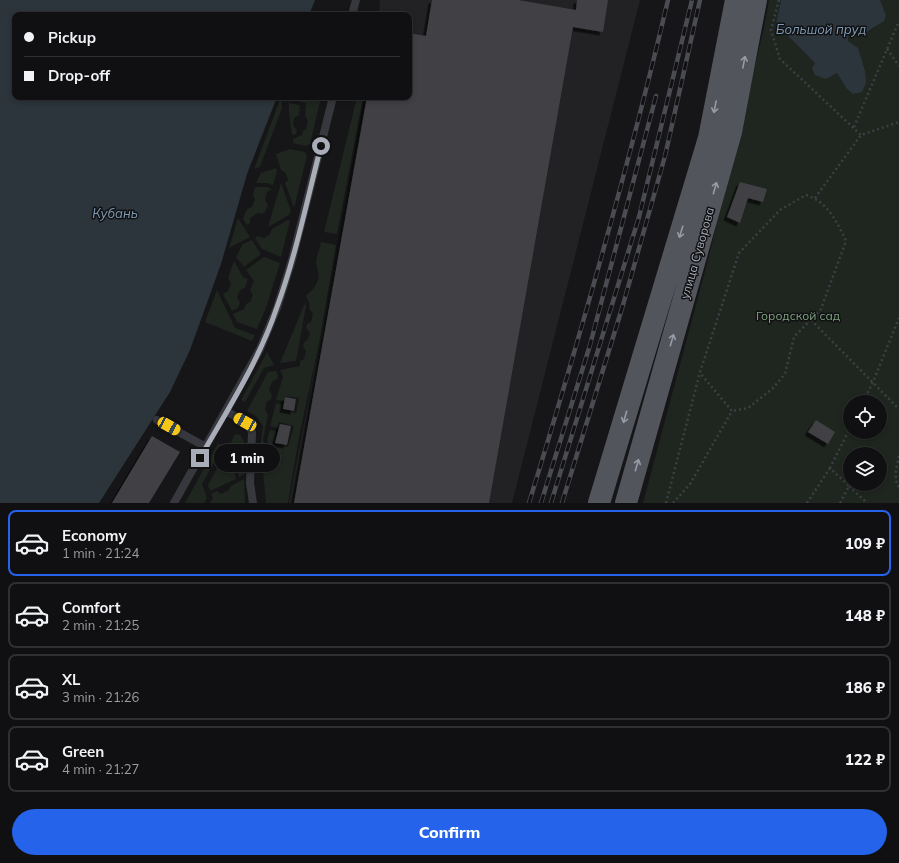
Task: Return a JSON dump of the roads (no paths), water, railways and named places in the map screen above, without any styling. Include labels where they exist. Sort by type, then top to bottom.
[{"type":"main road","name":"улица Суворова","points":[[602,497],[709,138],[736,0]]},
{"type":"main road","name":"улица Суворова","points":[[626,503],[731,132],[756,0]]},
{"type":"lane","points":[[353,12],[356,0]]},
{"type":"lane","points":[[174,503],[260,349],[277,308],[292,260],[332,100]]},
{"type":"lane","points":[[226,411],[245,422],[252,432],[250,483],[253,503]]},
{"type":"lane","points":[[157,420],[206,447]]},
{"type":"water","name":"Кубань","points":[[0,0],[315,0],[310,12],[12,12],[12,100],[276,100],[247,174],[221,264],[190,350],[170,392],[99,503],[0,503]]},
{"type":"water","name":"Большой пруд","points":[[781,0],[880,0],[886,15],[884,21],[864,34],[862,29],[854,27],[848,36],[848,41],[858,48],[865,71],[866,83],[862,92],[853,94],[846,88],[837,73],[826,79],[815,75],[812,68],[815,63],[776,24]]},
{"type":"railway","points":[[529,503],[603,253],[637,127],[668,0]]},
{"type":"railway","points":[[551,503],[639,217],[692,0]]},
{"type":"railway","points":[[562,503],[623,305],[665,156],[700,0]]},
{"type":"railway","points":[[541,503],[590,345],[656,96]]},
{"type":"park label","name":"Городской сад","points":[[798,315]]}]
